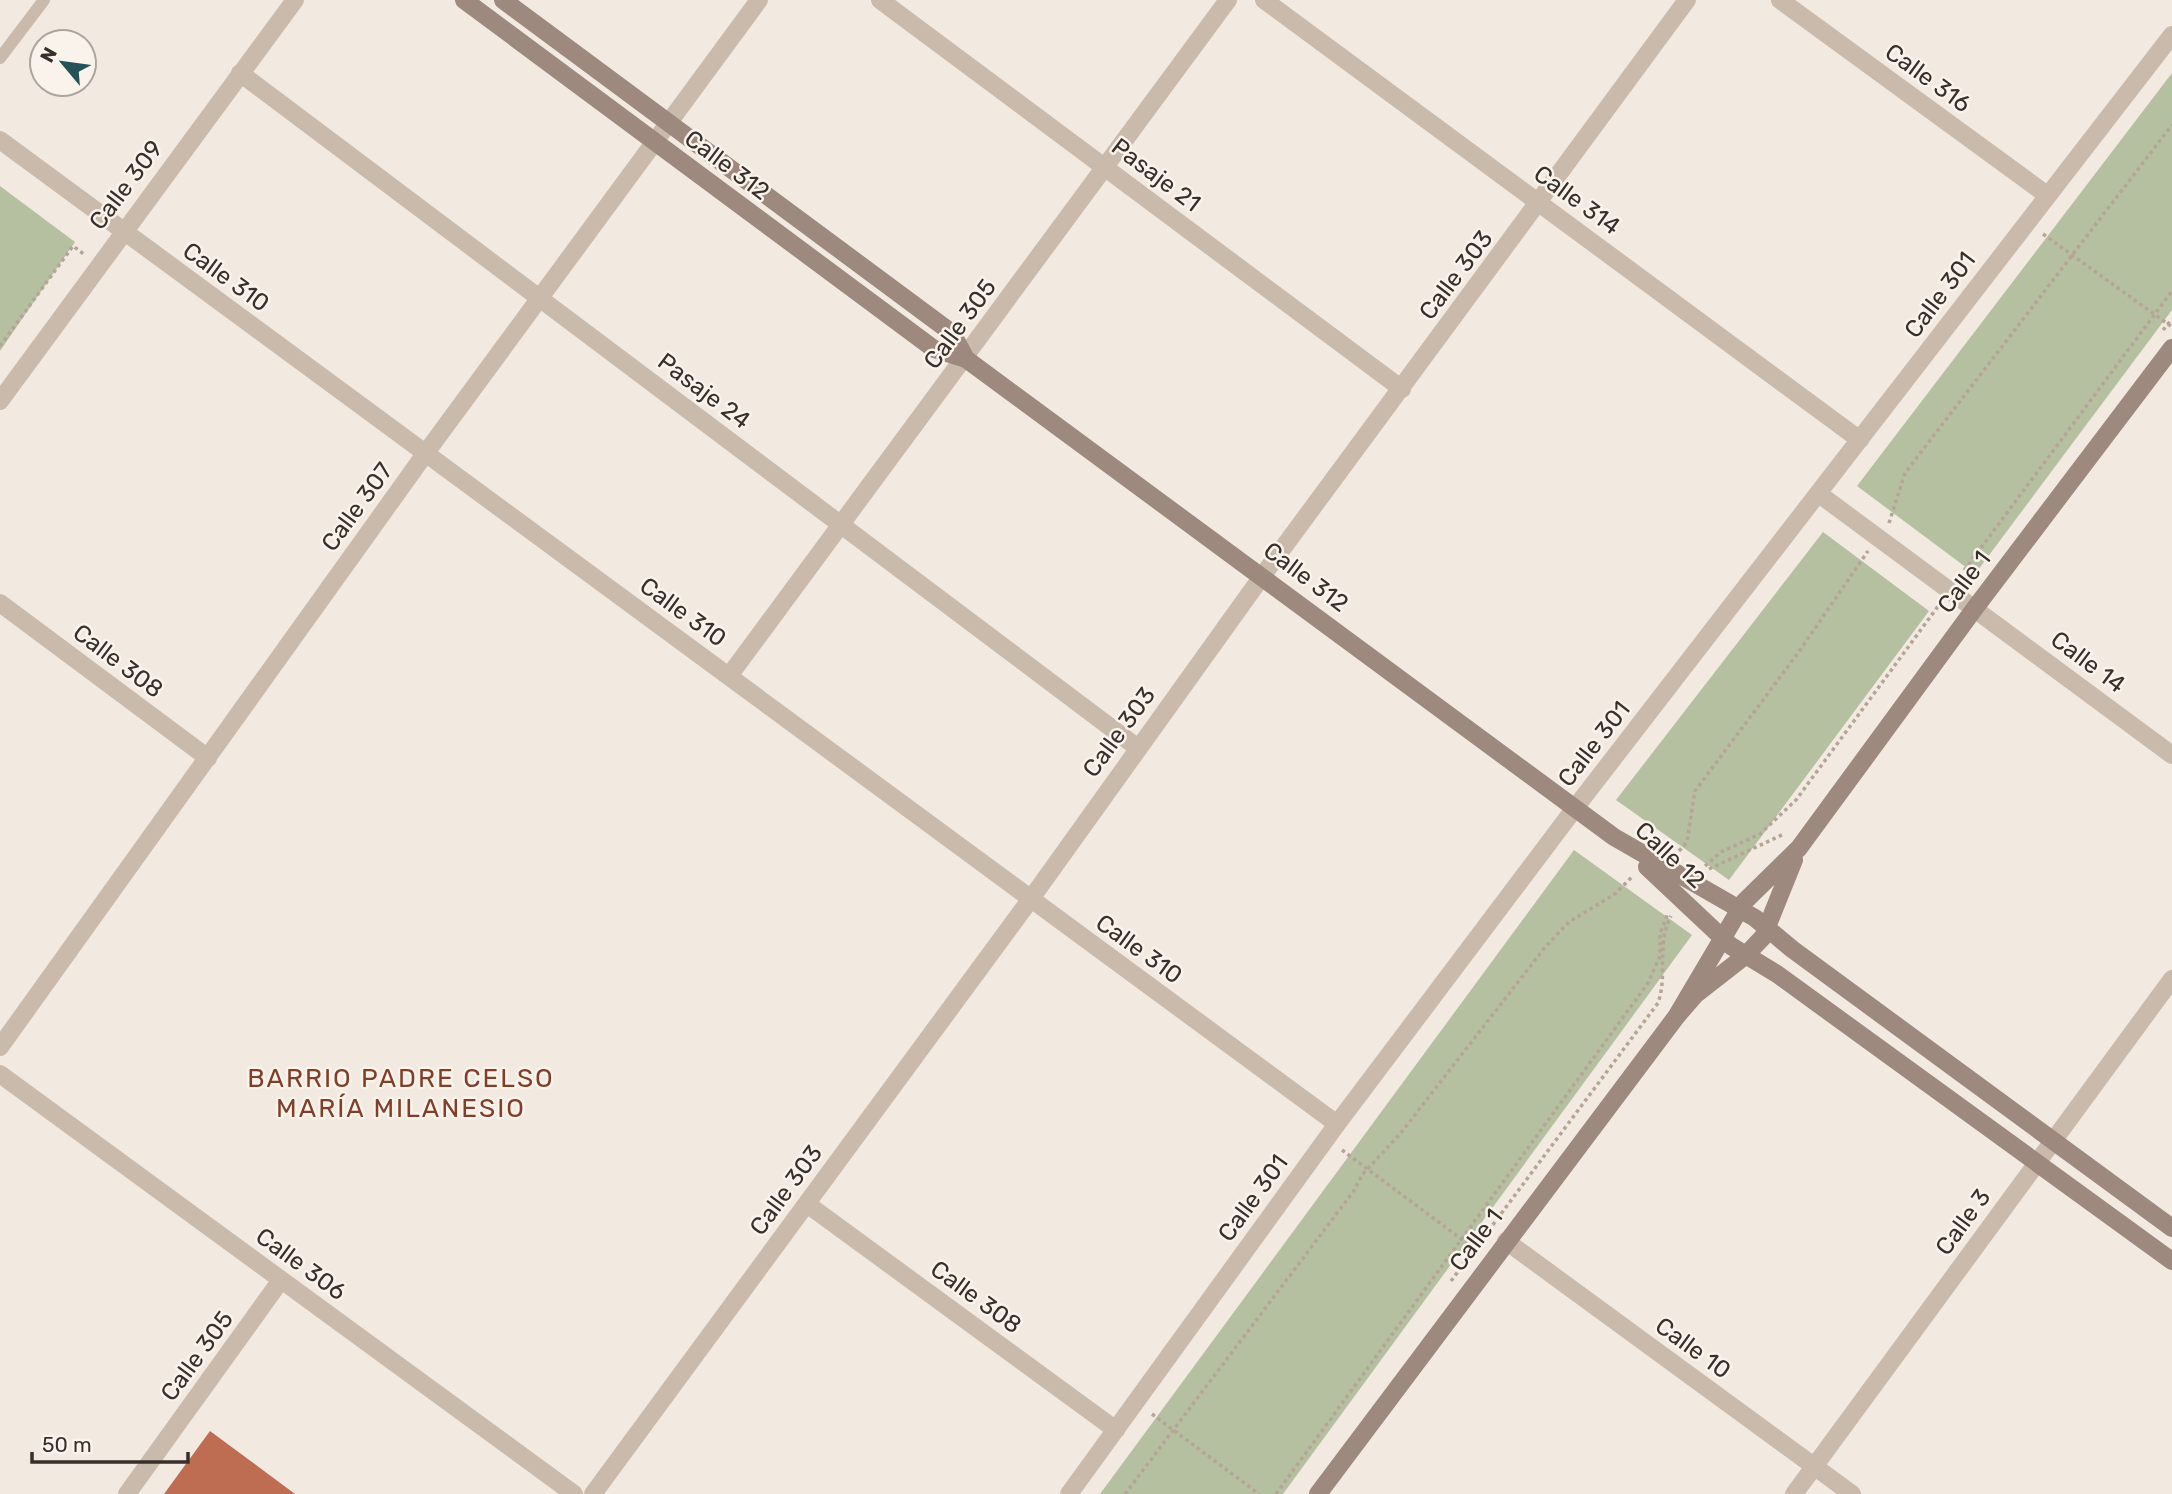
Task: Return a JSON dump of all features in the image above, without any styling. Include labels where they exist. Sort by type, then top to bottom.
[{"type":"street","name":"Calle 309","points":[[0,401],[123,230],[295,0]]},
{"type":"street","name":"Calle 312","points":[[464,0],[934,349],[966,359],[1263,575],[1614,837]]},
{"type":"street","name":"Calle 312","points":[[503,0],[952,333],[966,359]]},
{"type":"street","name":"Calle 307","points":[[0,1047],[425,454],[759,0]]},
{"type":"street","name":"Pasaje 21","points":[[880,0],[1402,389]]},
{"type":"street","name":"Calle 305","points":[[729,676],[966,359],[1103,166],[1228,0]]},
{"type":"street","name":"Calle 314","points":[[1265,0],[1860,440]]},
{"type":"street","name":"Calle 303","points":[[593,1494],[1030,900],[1263,575],[1540,203],[1687,0]]},
{"type":"street","name":"Calle 316","points":[[1780,0],[2047,195]]},
{"type":"street","name":"Calle 301","points":[[1069,1494],[1332,1131],[1575,808],[2172,35]]},
{"type":"street","name":"Pasaje 24","points":[[240,73],[1138,748]]},
{"type":"street","name":"Calle 310","points":[[0,140],[729,676],[1030,900],[1332,1131]]},
{"type":"street","name":"Calle 1","points":[[1676,1017],[1739,909],[1799,848],[1975,608],[2172,348]]},
{"type":"street","points":[[1819,494],[1975,608]]},
{"type":"street","name":"Calle 308","points":[[0,603],[208,758]]},
{"type":"street","name":"Calle 14","points":[[1975,608],[2172,755]]},
{"type":"street","name":"Calle 12","points":[[1614,837],[1651,865],[1721,937],[1745,956],[1777,974],[2172,1261]]},
{"type":"street","name":"Calle 1","points":[[1318,1494],[1490,1261],[1676,1017],[1695,995],[1745,956],[1763,937],[1799,848]]},
{"type":"street","name":"Calle 12","points":[[1651,865],[1739,909],[1767,928],[2172,1228]]},
{"type":"street","name":"Calle 3","points":[[1794,1494],[2172,979]]},
{"type":"street","name":"Calle 306","points":[[0,1074],[573,1494]]},
{"type":"street","name":"Calle 308","points":[[807,1204],[1116,1430]]},
{"type":"street","name":"Calle 10","points":[[1506,1241],[1852,1494]]},
{"type":"street","name":"Calle 305","points":[[127,1494],[281,1280]]},
{"type":"lane","points":[[0,58],[44,0]]},
{"type":"path","points":[[1125,1494],[1368,1169],[1400,1134],[1546,946],[1569,922],[1615,894],[1651,865],[1679,851],[1687,842],[1696,791],[1798,653],[1890,520],[1905,473],[2172,125]]},
{"type":"path","points":[[2026,222],[2172,327]]},
{"type":"path","points":[[0,346],[73,246],[98,264]]},
{"type":"path","points":[[0,335],[9,334]]},
{"type":"path","points":[[1332,1131],[1368,1169],[1490,1261]]},
{"type":"path","points":[[1136,1402],[1259,1494]]},
{"type":"green space","points":[[2172,73],[2172,310],[1975,574],[1857,486]]},
{"type":"green space","points":[[0,186],[75,242],[0,351]]},
{"type":"green space","points":[[1823,532],[1929,611],[1729,880],[1616,800]]},
{"type":"green space","points":[[1574,850],[1692,935],[1283,1494],[1100,1494]]},
{"type":"building","points":[[210,1431],[295,1494],[164,1494]]},
{"type":"district","name":"BARRIO PADRE CELSO MARÍA MILANESIO","points":[[401,1093]]}]
